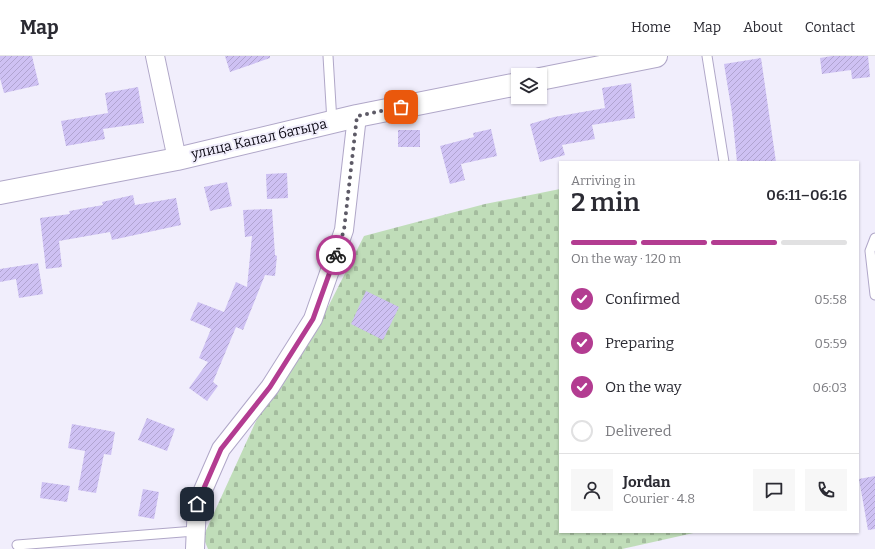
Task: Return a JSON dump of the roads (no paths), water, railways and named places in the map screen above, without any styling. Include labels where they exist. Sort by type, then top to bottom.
[{"type":"main road","points":[[547,78],[656,56]]},
{"type":"main road","name":"улица Капал батыра","points":[[0,193],[177,159],[357,116],[511,85]]},
{"type":"street","points":[[155,56],[177,159]]},
{"type":"street","points":[[195,549],[197,504],[221,449],[270,387],[313,319],[344,230],[357,116]]},
{"type":"lane","points":[[328,56],[332,122]]},
{"type":"lane","points":[[707,56],[724,161]]},
{"type":"lane","points":[[875,238],[870,251],[875,295]]},
{"type":"lane","points":[[17,545],[195,531]]}]
